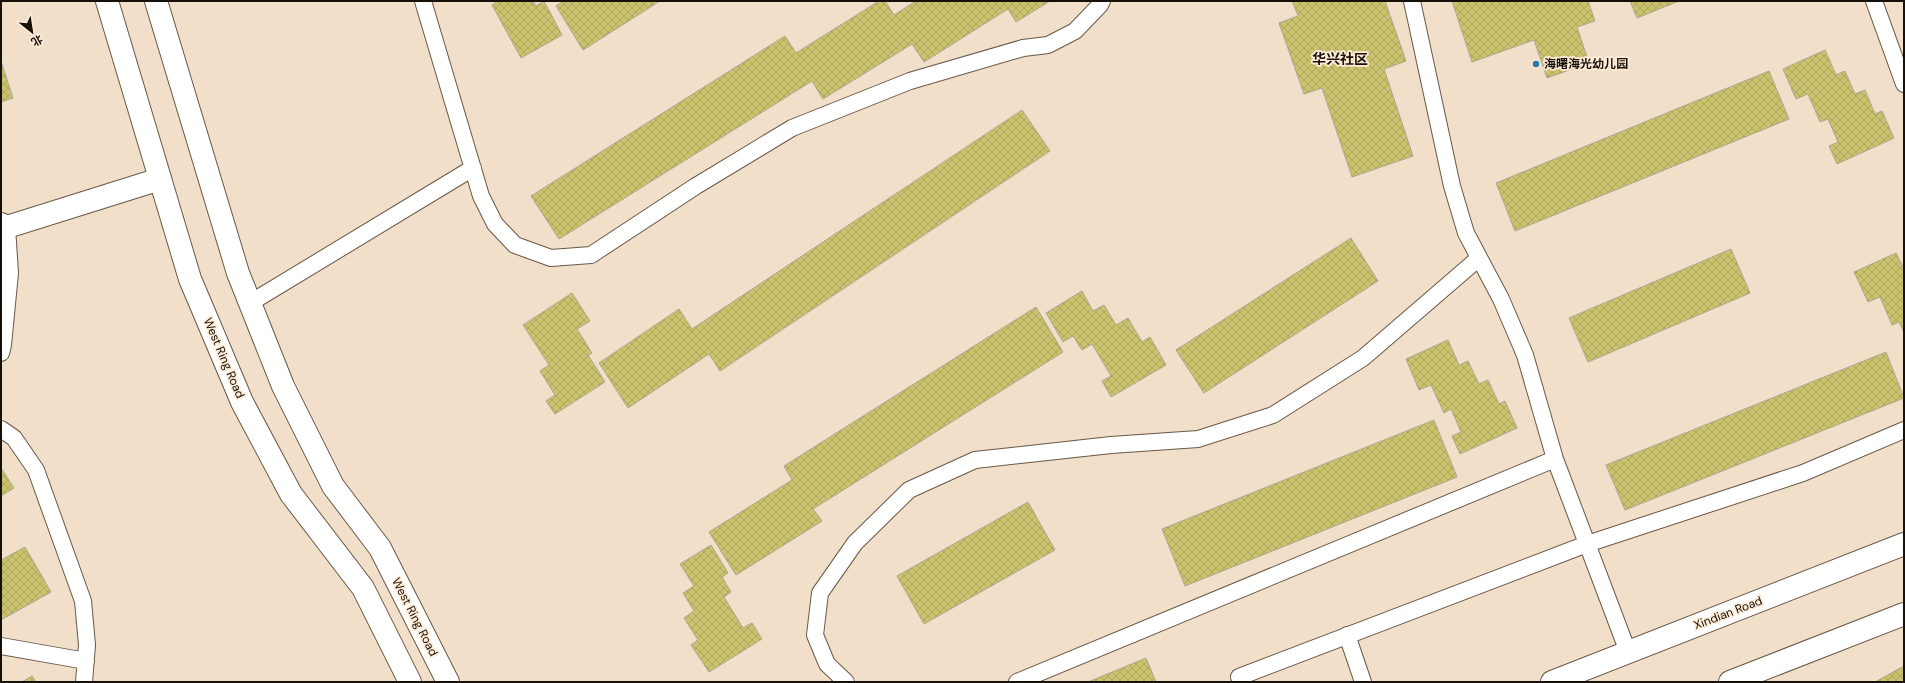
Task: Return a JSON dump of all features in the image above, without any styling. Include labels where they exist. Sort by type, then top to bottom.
[{"type":"main road","name":"West Ring Road","points":[[106,1],[190,279],[242,402],[291,494],[363,588],[410,682]]},
{"type":"main road","name":"West Ring Road","points":[[156,1],[238,273],[283,386],[333,486],[380,548],[448,682]]},
{"type":"main road","points":[[4,225],[160,179]]},
{"type":"main road","name":"Xindian Road","points":[[1552,682],[1904,544]]},
{"type":"main road","points":[[1730,682],[1904,614]]},
{"type":"lane","points":[[423,1],[480,196],[495,224],[516,245],[552,258],[591,255],[696,186],[792,128],[910,81],[1023,48],[1048,45],[1075,31],[1102,1]]},
{"type":"lane","points":[[1412,1],[1452,186],[1466,233],[1501,299],[1525,355],[1555,458],[1628,652]]},
{"type":"lane","points":[[1874,1],[1904,84]]},
{"type":"lane","points":[[250,303],[473,168]]},
{"type":"lane","points":[[1,353],[4,345],[10,273],[4,225]]},
{"type":"lane","points":[[846,682],[827,664],[815,635],[820,593],[855,543],[909,490],[976,460],[1111,446],[1198,439],[1273,415],[1363,358],[1479,258]]},
{"type":"lane","points":[[1,429],[14,438],[36,470],[83,601],[87,645],[84,682]]},
{"type":"lane","points":[[1239,677],[1587,544],[1803,474],[1904,430]]},
{"type":"lane","points":[[1017,682],[1555,458]]},
{"type":"lane","points":[[1347,635],[1363,682]]},
{"type":"lane","points":[[1,646],[86,661]]},
{"type":"building","points":[[498,1],[533,1],[536,6],[544,1],[562,35],[521,58],[492,5]]},
{"type":"building","points":[[563,1],[660,1],[583,50],[556,6]]},
{"type":"building","points":[[879,1],[885,1],[894,15],[916,1],[1050,1],[1016,22],[1008,9],[924,62],[912,44],[823,99],[812,81],[559,239],[531,196],[785,36],[796,53]]},
{"type":"building","points":[[1292,1],[1385,1],[1406,61],[1384,69],[1413,156],[1352,177],[1322,88],[1304,94],[1279,23],[1298,16]]},
{"type":"building","points":[[1452,1],[1588,1],[1595,21],[1577,27],[1589,63],[1547,78],[1534,40],[1472,62]]},
{"type":"building","points":[[1630,1],[1679,1],[1637,18]]},
{"type":"building","points":[[1825,50],[1836,75],[1845,71],[1855,94],[1865,90],[1875,114],[1882,111],[1894,138],[1837,164],[1829,146],[1838,142],[1828,119],[1820,122],[1808,94],[1796,99],[1783,69]]},
{"type":"building","points":[[1,61],[13,98],[1,102]]},
{"type":"building","points":[[1769,71],[1789,119],[1515,231],[1496,183]]},
{"type":"building","points":[[1022,110],[1050,151],[720,371],[709,354],[628,408],[599,363],[679,309],[692,329]]},
{"type":"building","points":[[1351,238],[1378,281],[1204,393],[1176,350]]},
{"type":"building","points":[[1731,249],[1750,293],[1588,362],[1569,318]]},
{"type":"building","points":[[1896,253],[1904,269],[1904,332],[1899,322],[1892,325],[1880,297],[1868,302],[1854,272]]},
{"type":"building","points":[[1082,291],[1093,311],[1104,305],[1116,325],[1128,318],[1142,342],[1150,337],[1166,365],[1111,397],[1102,381],[1111,376],[1092,344],[1082,350],[1073,336],[1063,342],[1046,313]]},
{"type":"building","points":[[572,293],[590,321],[577,329],[592,353],[588,355],[605,382],[555,414],[546,401],[555,395],[540,371],[549,365],[523,325]]},
{"type":"building","points":[[1036,307],[1063,352],[813,509],[822,521],[736,575],[709,532],[792,480],[784,466]]},
{"type":"building","points":[[1448,340],[1459,365],[1468,361],[1479,384],[1488,380],[1499,404],[1505,401],[1517,428],[1460,454],[1452,436],[1461,432],[1451,409],[1444,413],[1431,385],[1419,390],[1406,359]]},
{"type":"building","points":[[1886,352],[1904,398],[1625,510],[1606,465]]},
{"type":"building","points":[[1434,420],[1457,477],[1185,586],[1162,529]]},
{"type":"building","points":[[1,468],[14,488],[1,496]]},
{"type":"building","points":[[1028,502],[1055,550],[924,624],[897,576]]},
{"type":"building","points":[[711,545],[728,573],[722,577],[731,592],[724,597],[743,628],[752,623],[762,639],[709,672],[691,645],[698,640],[684,618],[694,611],[683,593],[694,586],[680,564]]},
{"type":"building","points":[[25,547],[51,592],[1,620],[1,560]]},
{"type":"building","points":[[1146,658],[1156,682],[1088,682]]},
{"type":"building","points":[[1904,666],[1904,682],[1875,682]]},
{"type":"building","points":[[32,676],[36,682],[22,682]]},
{"type":"place","name":"海曙海光幼儿园","points":[[1536,64]]},
{"type":"district","name":"华兴社区","points":[[1340,59]]}]
